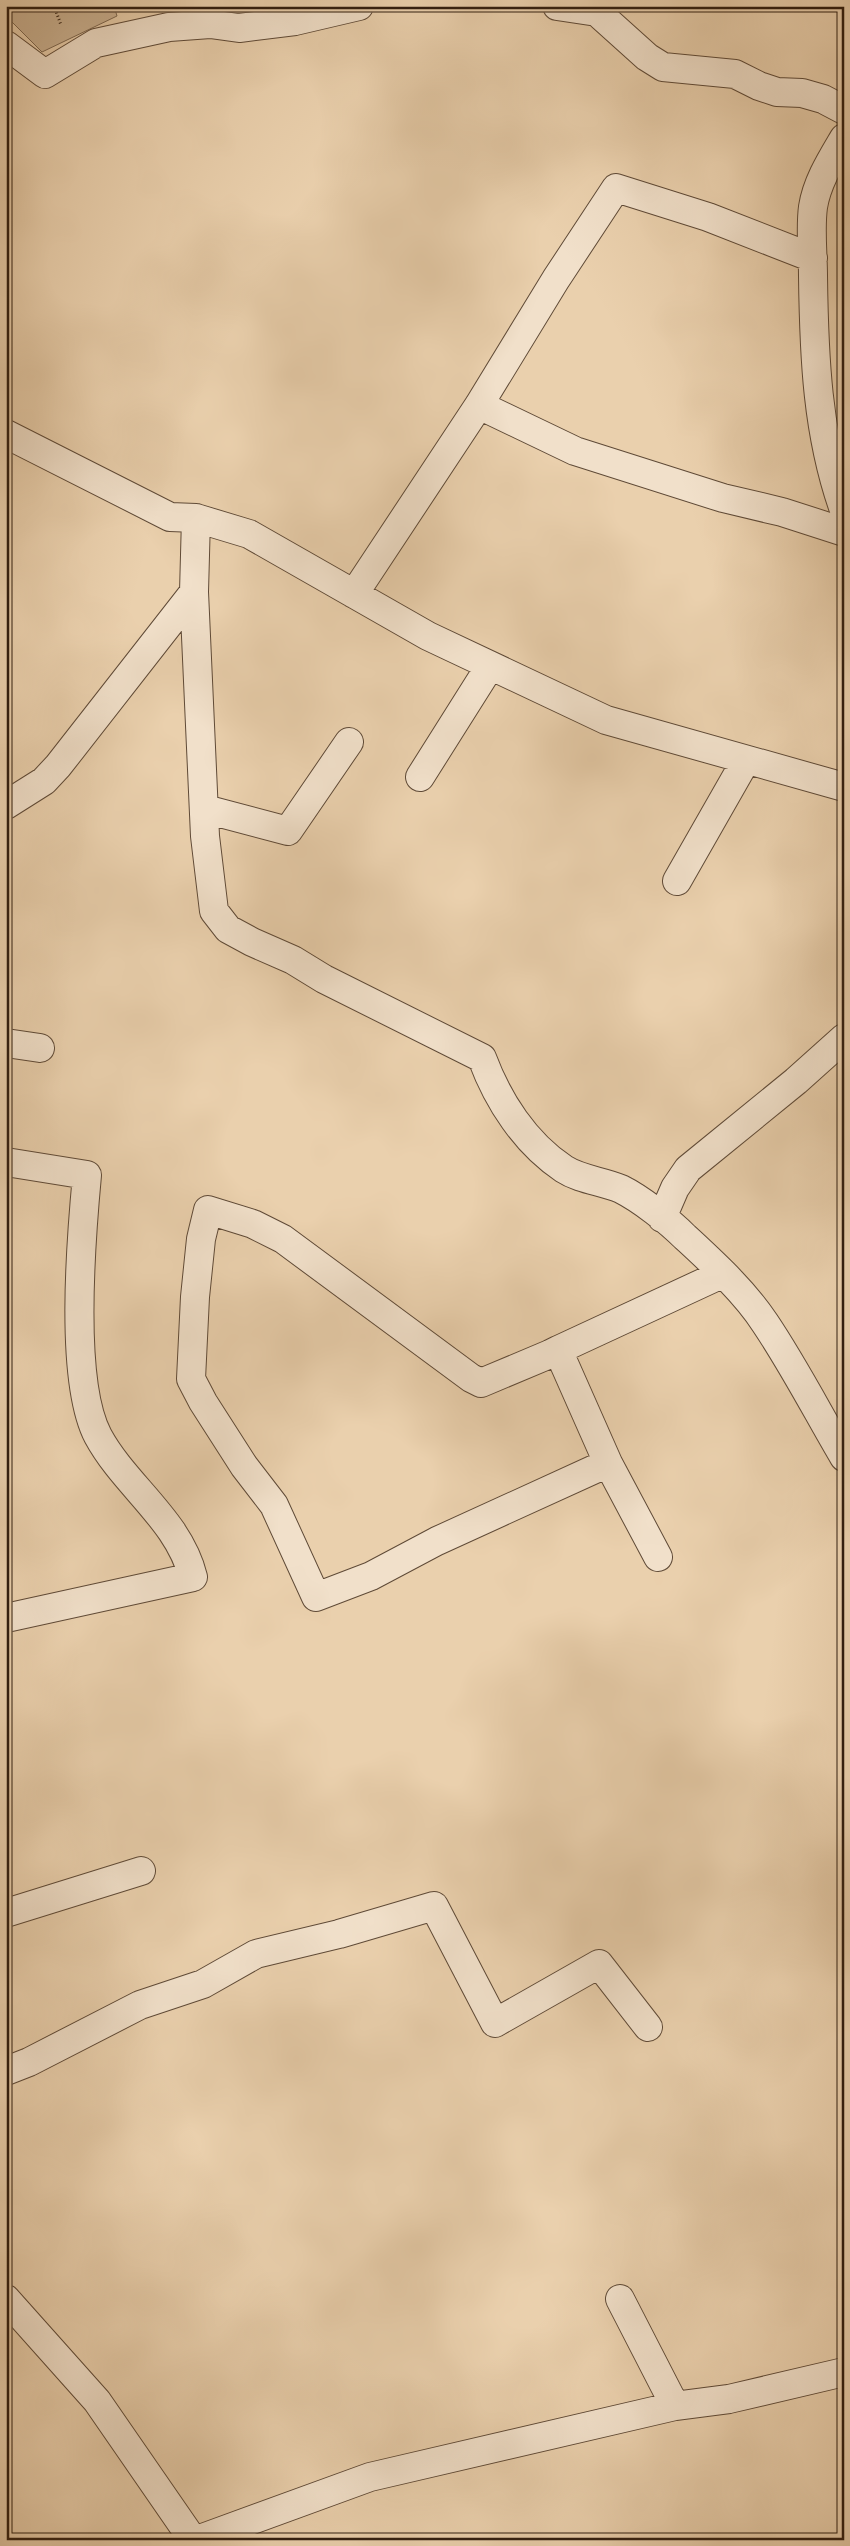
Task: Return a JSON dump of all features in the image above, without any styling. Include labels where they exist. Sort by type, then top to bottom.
[{"type":"street","points":[[6,45],[45,74],[96,43],[169,28],[210,24],[239,28],[286,22],[359,6]]},
{"type":"street","points":[[557,6],[597,12],[647,57],[663,67],[735,74],[777,92],[802,93],[823,99],[844,110]]},
{"type":"street","points":[[844,138],[823,174],[813,207],[814,347],[822,429],[833,479],[844,510]]},
{"type":"street","points":[[354,594],[479,404],[556,279],[616,188],[708,217],[813,258]]},
{"type":"street","points":[[479,404],[575,451],[723,498],[782,512],[844,532]]},
{"type":"street","points":[[6,434],[170,518],[196,518],[249,534],[428,636],[606,720],[844,787]]},
{"type":"street","points":[[196,518],[194,592],[205,836],[214,911],[228,929],[293,960],[324,979],[482,1058],[492,1085],[514,1120],[541,1150],[565,1170],[621,1190],[662,1218],[683,1235],[722,1274],[764,1322],[844,1457]]},
{"type":"street","points":[[6,805],[44,781],[58,766],[194,592]]},
{"type":"street","points":[[420,777],[490,666]]},
{"type":"street","points":[[205,810],[288,831],[349,742]]},
{"type":"street","points":[[677,882],[746,760]]},
{"type":"street","points":[[662,1218],[688,1168],[796,1081],[844,1038]]},
{"type":"street","points":[[6,1043],[40,1048]]},
{"type":"street","points":[[6,1162],[87,1175],[82,1232],[80,1337],[87,1405],[98,1435],[112,1456],[178,1538],[193,1577],[6,1618]]},
{"type":"street","points":[[608,1463],[437,1541],[371,1576],[316,1597],[274,1505],[213,1418],[191,1378],[194,1297],[201,1238],[208,1210],[253,1224],[282,1239],[471,1378],[481,1382],[558,1350],[722,1274]]},
{"type":"street","points":[[558,1350],[608,1463],[658,1557]]},
{"type":"street","points":[[6,1913],[141,1871]]},
{"type":"street","points":[[6,2071],[29,2062],[140,2005],[203,1984],[256,1954],[339,1934],[434,1906],[495,2023],[599,1964],[648,2027]]},
{"type":"street","points":[[6,2299],[97,2401],[193,2540]]},
{"type":"street","points":[[620,2299],[675,2406]]},
{"type":"street","points":[[197,2540],[370,2477],[675,2406],[729,2399],[844,2372]]},
{"type":"path","points":[[54,6],[58,18]]},
{"type":"shaded area","points":[[6,6],[114,6],[117,16],[42,52],[6,16]]},
{"type":"waterway","points":[[11,6],[17,6]]},
{"type":"waterway","points":[[836,6],[844,9]]}]
